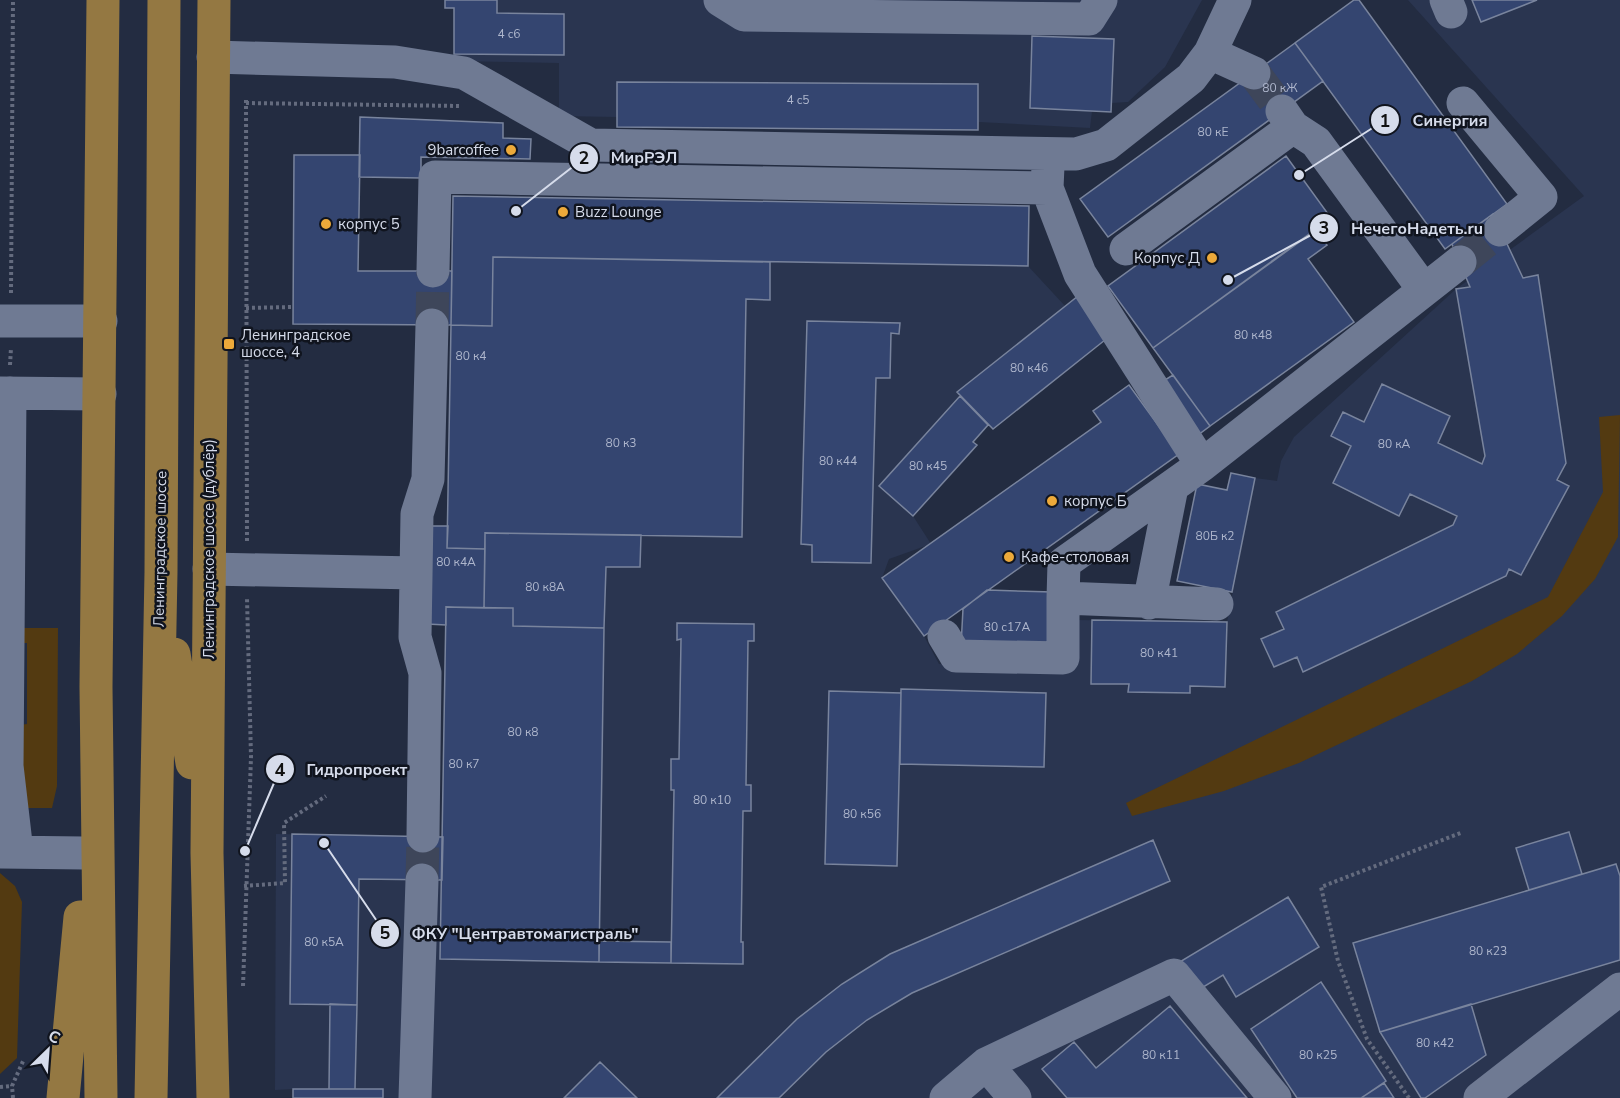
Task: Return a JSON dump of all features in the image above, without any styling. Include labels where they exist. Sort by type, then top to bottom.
[{"type":"main road","points":[[101,1098],[96,687],[103,0]]},
{"type":"main road","name":"Ленинградское шоссе","points":[[151,1098],[161,572],[164,0]]},
{"type":"main road","name":"Ленинградское шоссе (дублёр)","points":[[213,1098],[207,853],[214,0]]},
{"type":"main road","points":[[161,572],[207,853]]},
{"type":"main road","points":[[63,1098],[80,935],[96,687]]},
{"type":"lane","points":[[720,0],[744,15],[958,18],[1089,18],[1101,0]]},
{"type":"lane","points":[[930,0],[958,18]]},
{"type":"lane","points":[[213,57],[395,62],[464,73],[591,145],[1076,154],[1106,145],[1191,78],[1210,53],[1235,0]]},
{"type":"lane","points":[[1210,53],[1254,73]]},
{"type":"lane","points":[[1463,103],[1541,197],[1500,230]]},
{"type":"lane","points":[[1126,249],[1288,119],[1316,142],[1424,290]]},
{"type":"lane","points":[[1048,153],[1047,188],[1080,274],[1202,465]]},
{"type":"lane","points":[[433,271],[435,177],[1047,188]]},
{"type":"lane","points":[[944,636],[956,656],[1063,658],[1064,563],[1202,465],[1460,262]]},
{"type":"lane","points":[[5,321],[101,321]]},
{"type":"lane","points":[[423,836],[425,673],[415,636],[417,514],[428,479],[432,325]]},
{"type":"lane","points":[[84,853],[9,852],[5,393],[100,394]]},
{"type":"lane","points":[[1149,603],[1172,487]]},
{"type":"lane","points":[[208,569],[416,573]]},
{"type":"lane","points":[[1063,598],[1217,604]]},
{"type":"lane","points":[[415,1098],[422,880]]},
{"type":"lane","points":[[946,1098],[986,1064],[1173,975],[1275,1098]]},
{"type":"lane","points":[[1480,1098],[1620,988]]},
{"type":"lane","points":[[986,1064],[1015,1098]]},
{"type":"path","points":[[5,393],[13,0]]},
{"type":"path","points":[[246,104],[467,106]]},
{"type":"path","points":[[246,308],[293,307]]},
{"type":"path","points":[[244,886],[285,883],[284,824],[326,796]]},
{"type":"path","points":[[1409,1098],[1367,1039],[1338,961],[1321,887],[1463,832]]},
{"type":"path","points":[[13,1098],[12,1086],[24,1059]]},
{"type":"path","points":[[0,1087],[12,1086]]},
{"type":"shaded area","points":[[445,0],[1202,0],[1165,67],[1128,102],[1111,103],[1111,112],[1092,111],[1090,128],[979,122],[978,130],[617,127],[617,117],[559,116],[559,63],[454,61],[454,9],[445,8]]},
{"type":"shaded area","points":[[1408,0],[1620,0],[1620,1098],[293,1098],[293,1089],[275,1090],[276,834],[442,837],[446,625],[427,624],[448,526],[453,196],[1029,206],[1028,266],[1065,306],[1078,296],[1110,336],[993,429],[988,425],[973,442],[977,445],[913,516],[931,544],[889,559],[882,578],[924,636],[939,664],[1074,667],[1075,620],[1227,622],[1255,478],[1277,481],[1281,461],[1294,437],[1456,289],[1584,196]]},
{"type":"shaded area","points":[[1620,415],[1618,537],[1595,579],[1562,616],[1517,654],[1472,681],[1299,763],[1224,791],[1132,816],[1126,803],[1548,597],[1603,492],[1599,417]]},
{"type":"shaded area","points":[[19,628],[58,628],[57,786],[52,808],[20,808],[20,725],[27,724],[27,643],[19,643]]},
{"type":"shaded area","points":[[0,873],[15,886],[22,902],[17,1058],[0,1074]]},
{"type":"building","points":[[445,0],[497,0],[497,13],[564,14],[564,55],[454,54],[454,8],[445,8]]},
{"type":"building","points":[[1354,0],[1359,0],[1507,204],[1445,249],[1295,43]]},
{"type":"building","points":[[1472,0],[1537,0],[1481,22]]},
{"type":"building","points":[[1032,36],[1114,39],[1111,112],[1030,108]]},
{"type":"building","points":[[1295,43],[1323,81],[1108,237],[1080,199]]},
{"type":"building","points":[[617,82],[978,84],[978,130],[617,127]]},
{"type":"building","points":[[360,117],[503,123],[503,138],[531,139],[530,159],[421,157],[421,178],[359,177]]},
{"type":"building","name":"корпус 5","points":[[294,155],[360,155],[358,271],[452,271],[451,325],[293,324]]},
{"type":"building","name":"Корпус Д","points":[[1286,156],[1331,218],[1153,348],[1108,286]]},
{"type":"building","points":[[453,196],[1029,206],[1028,266],[493,257],[492,326],[451,325]]},
{"type":"building","points":[[1493,214],[1523,278],[1538,275],[1566,463],[1557,480],[1569,486],[1521,575],[1509,569],[1506,576],[1303,672],[1297,657],[1274,667],[1261,639],[1284,629],[1276,612],[1453,525],[1457,516],[1410,494],[1399,516],[1333,483],[1351,446],[1331,436],[1343,412],[1364,422],[1382,384],[1450,416],[1438,443],[1482,464],[1485,456],[1456,289],[1470,287],[1452,244]]},
{"type":"building","points":[[1316,230],[1327,245],[1308,259],[1354,322],[1210,426],[1153,348]]},
{"type":"building","points":[[493,257],[770,262],[770,300],[746,299],[742,537],[485,533],[485,549],[447,548],[451,325],[492,326]]},
{"type":"building","points":[[1078,296],[1110,336],[993,429],[957,392]]},
{"type":"building","points":[[807,321],[900,323],[899,334],[891,333],[890,378],[876,378],[871,563],[812,562],[812,545],[801,544]]},
{"type":"building","points":[[1173,375],[1210,426],[1198,435],[1160,383]]},
{"type":"building","name":"корпус Б","points":[[1129,385],[1179,454],[924,636],[882,578],[1101,422],[1093,411]]},
{"type":"building","points":[[960,396],[988,425],[973,442],[977,445],[913,516],[879,486]]},
{"type":"building","points":[[1231,473],[1255,478],[1232,592],[1177,581],[1197,484],[1227,490]]},
{"type":"building","points":[[429,526],[448,526],[447,548],[485,549],[484,608],[446,607],[446,625],[427,624]]},
{"type":"building","points":[[485,533],[641,535],[640,567],[606,567],[604,628],[513,626],[513,608],[484,608]]},
{"type":"building","points":[[987,590],[1052,592],[1051,648],[961,646],[963,609]]},
{"type":"building","points":[[446,607],[513,608],[513,626],[604,628],[599,962],[440,959]]},
{"type":"building","points":[[1092,620],[1227,622],[1225,687],[1190,686],[1190,693],[1128,692],[1129,684],[1091,684]]},
{"type":"building","points":[[677,623],[754,624],[754,641],[748,641],[746,785],[751,785],[751,811],[743,811],[741,942],[743,942],[743,964],[671,963],[674,790],[671,790],[671,759],[679,759],[681,639],[677,640]]},
{"type":"building","points":[[901,689],[1046,693],[1044,767],[900,764]]},
{"type":"building","points":[[829,691],[901,693],[897,866],[825,864]]},
{"type":"building","points":[[1569,832],[1582,874],[1529,890],[1516,848]]},
{"type":"building","points":[[292,834],[443,837],[442,880],[359,879],[357,1005],[290,1004]]},
{"type":"building","points":[[1153,840],[1170,881],[912,993],[867,1020],[826,1052],[779,1098],[717,1098],[797,1019],[842,984],[890,954]]},
{"type":"building","points":[[1616,864],[1620,876],[1620,960],[1380,1032],[1353,943]]},
{"type":"building","points":[[1288,897],[1319,947],[1236,997],[1223,975],[1195,992],[1178,963]]},
{"type":"building","points":[[599,941],[671,942],[671,963],[599,962]]},
{"type":"building","points":[[1321,982],[1386,1081],[1361,1098],[1297,1098],[1251,1029]]},
{"type":"building","points":[[330,1004],[357,1005],[355,1089],[329,1089]]},
{"type":"building","points":[[1471,1004],[1486,1055],[1425,1098],[1421,1098],[1380,1032]]},
{"type":"building","points":[[1170,1006],[1247,1098],[1067,1098],[1042,1069],[1074,1042],[1096,1068]]},
{"type":"building","points":[[600,1062],[637,1098],[564,1098]]},
{"type":"building","points":[[1384,1083],[1394,1098],[1361,1098]]},
{"type":"building","points":[[293,1089],[383,1089],[383,1098],[293,1098]]},
{"type":"tunnel","points":[[1254,73],[1282,111]]},
{"type":"tunnel","points":[[1460,262],[1500,230]]},
{"type":"tunnel","points":[[432,325],[433,271]]},
{"type":"tunnel","points":[[422,880],[423,836]]},
{"type":"place","name":"9barcoffee","points":[[511,150]]},
{"type":"place","name":"Синергия","points":[[1299,175]]},
{"type":"place","name":"МирРЭЛ","points":[[516,211]]},
{"type":"place","name":"Buzz Lounge","points":[[563,212]]},
{"type":"place","name":"корпус 5","points":[[326,224]]},
{"type":"place","name":"Корпус Д","points":[[1212,258]]},
{"type":"place","name":"НечегоНадеть.ru","points":[[1228,280]]},
{"type":"place","name":"Ленинградское шоссе, 4","points":[[229,344]]},
{"type":"place","name":"корпус Б","points":[[1052,501]]},
{"type":"place","name":"Кафе-столовая","points":[[1009,557]]},
{"type":"place","name":"ФКУ \"Центравтомагистраль\"","points":[[324,843]]},
{"type":"place","name":"Гидропроект","points":[[245,851]]}]
